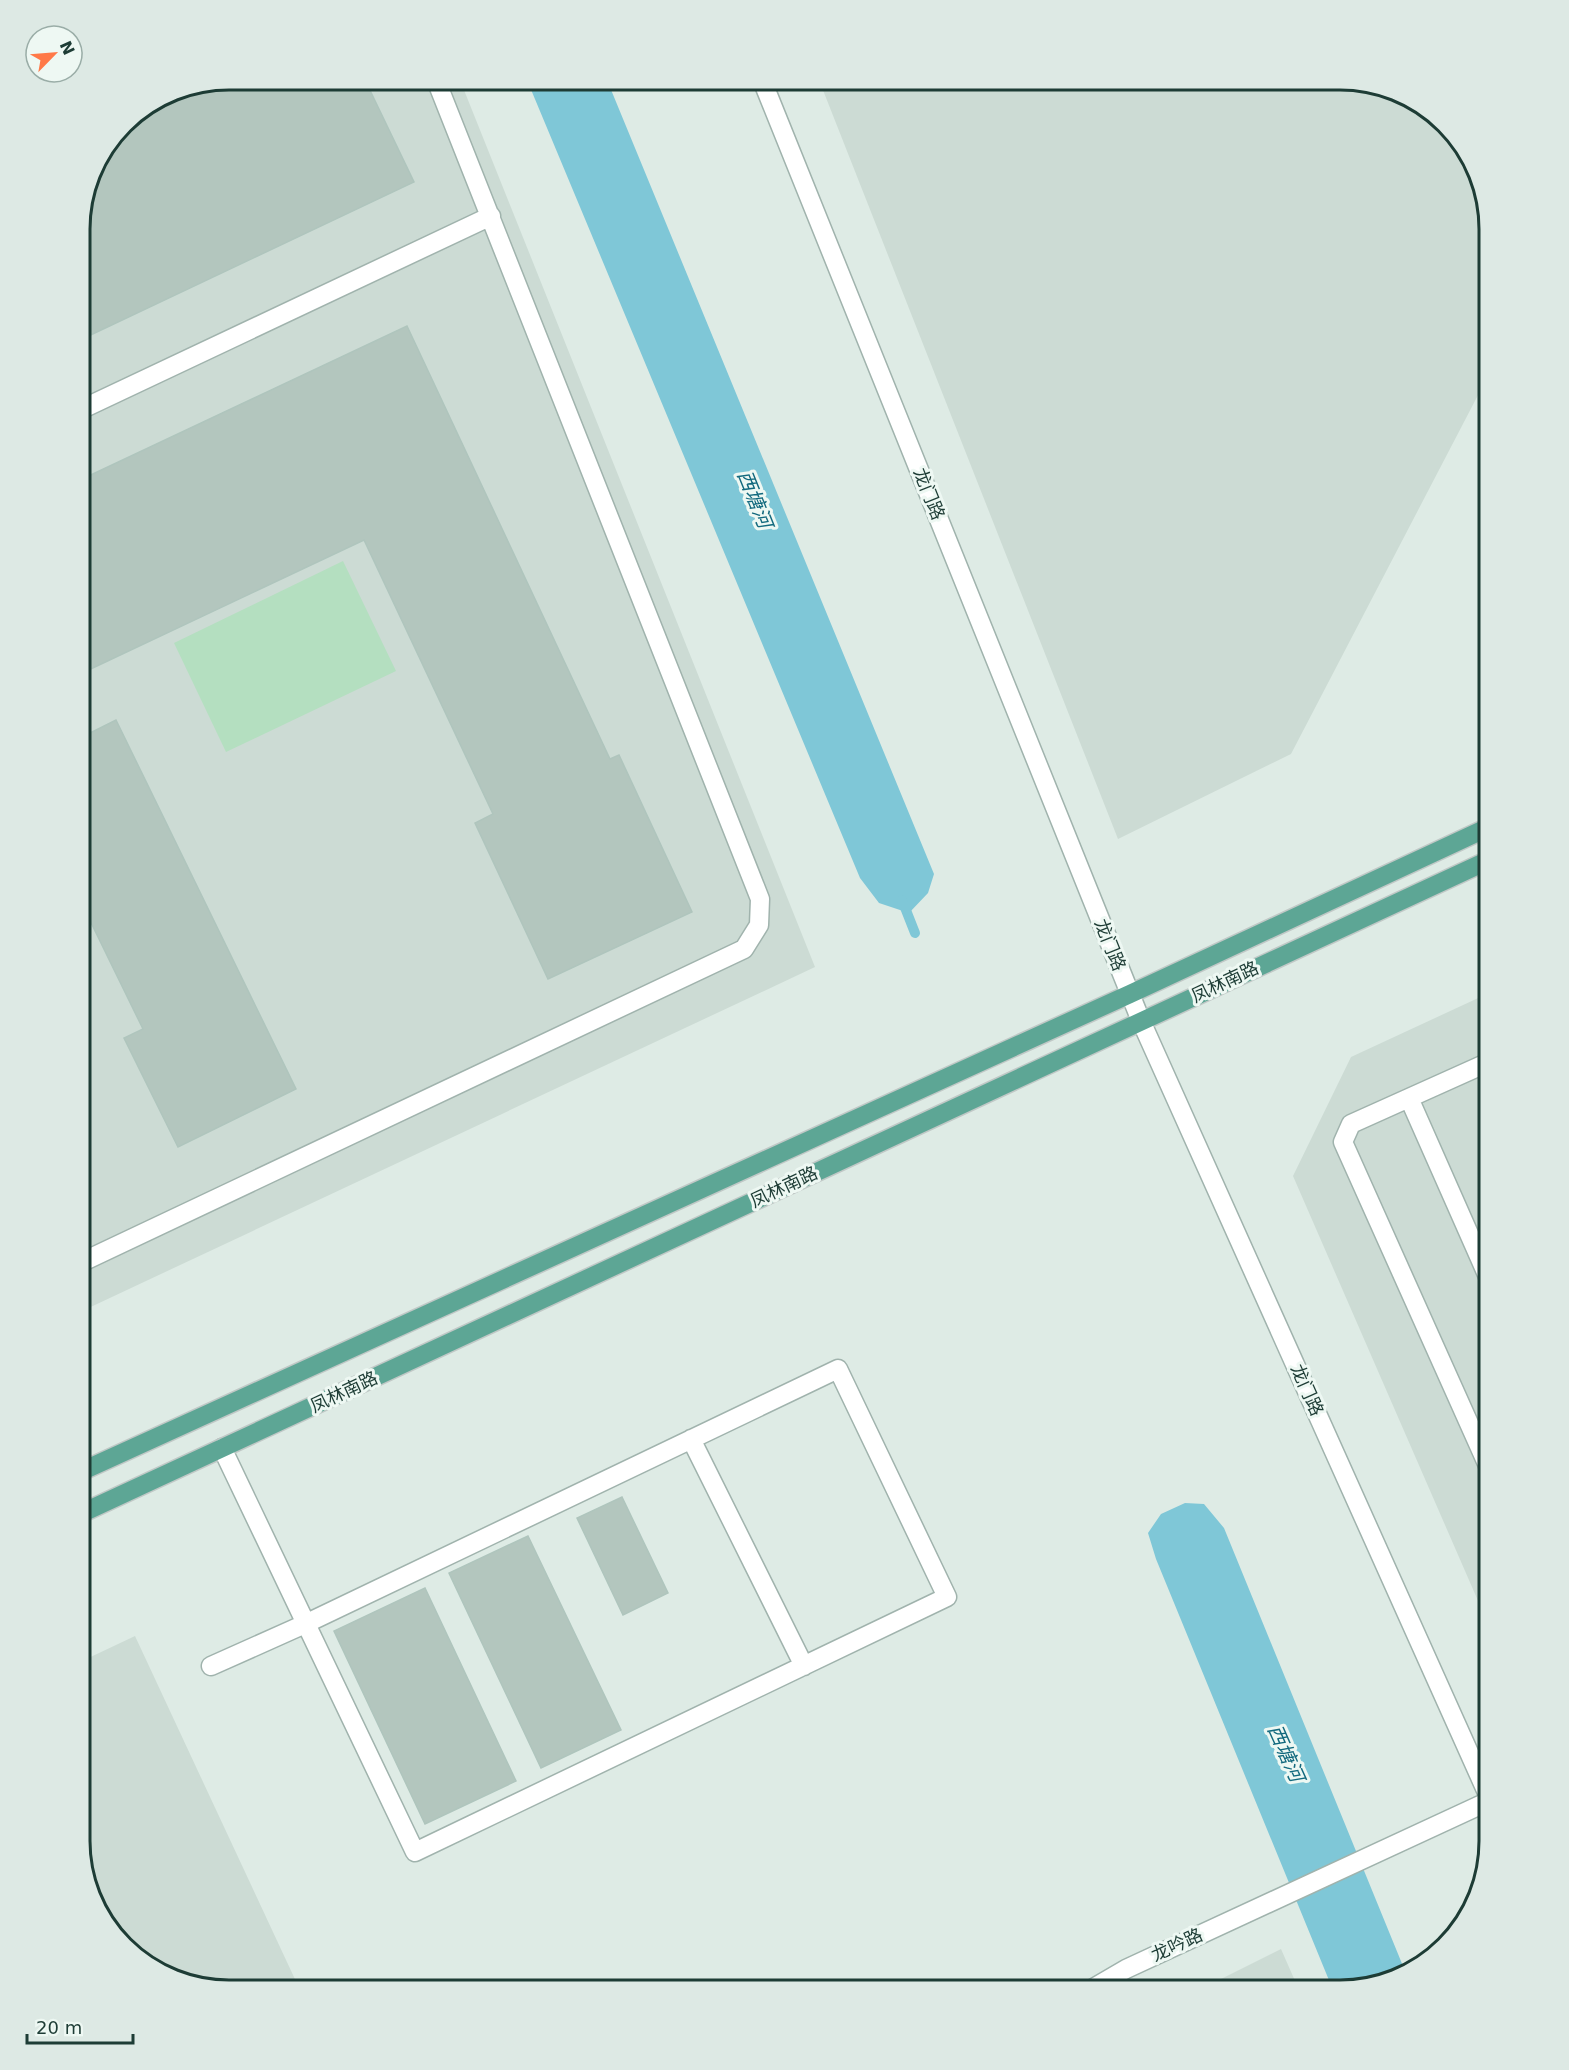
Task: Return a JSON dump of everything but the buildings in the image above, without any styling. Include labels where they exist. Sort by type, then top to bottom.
[{"type":"main road","name":"凤林南路","points":[[90,1467],[1130,994],[1479,832]]},
{"type":"main road","name":"凤林南路","points":[[90,1509],[1479,865]]},
{"type":"street","points":[[90,1258],[744,949],[759,925],[760,898],[440,90]]},
{"type":"street","name":"龙门路","points":[[766,90],[1141,1021],[1479,1774]]},
{"type":"street","points":[[90,405],[491,216]]},
{"type":"street","points":[[1479,1067],[1351,1124],[1343,1142],[1479,1444]]},
{"type":"street","points":[[1409,1098],[1479,1254]]},
{"type":"street","points":[[211,1666],[305,1624],[838,1369],[947,1597],[415,1852],[305,1624],[222,1448]]},
{"type":"street","points":[[691,1439],[804,1666]]},
{"type":"street","name":"龙吟路","points":[[1107,1980],[1126,1969],[1479,1804]]},
{"type":"shaded area","points":[[220,90],[464,90],[815,967],[90,1307],[90,220],[95,193],[109,159],[137,124],[167,104],[184,97]]},
{"type":"shaded area","points":[[823,90],[1349,90],[1385,97],[1410,109],[1432,124],[1456,152],[1472,184],[1479,229],[1479,393],[1291,754],[1118,839]]},
{"type":"shaded area","points":[[1479,998],[1479,1603],[1293,1176],[1351,1057]]},
{"type":"shaded area","points":[[135,1636],[295,1980],[229,1980],[193,1975],[159,1961],[144,1951],[113,1918],[97,1886],[91,1859],[90,1657]]},
{"type":"shaded area","points":[[1281,1949],[1295,1980],[1219,1980]]},
{"type":"green space","points":[[343,561],[396,671],[226,752],[174,643]]},
{"type":"water","points":[[531,90],[611,90],[934,874],[928,893],[909,913],[879,903],[860,878]]},
{"type":"water","points":[[1185,1503],[1204,1504],[1224,1528],[1402,1965],[1358,1979],[1329,1980],[1156,1559],[1148,1533],[1161,1514]]},
{"type":"waterway","name":"西塘河","points":[[902,900],[915,933]]}]
